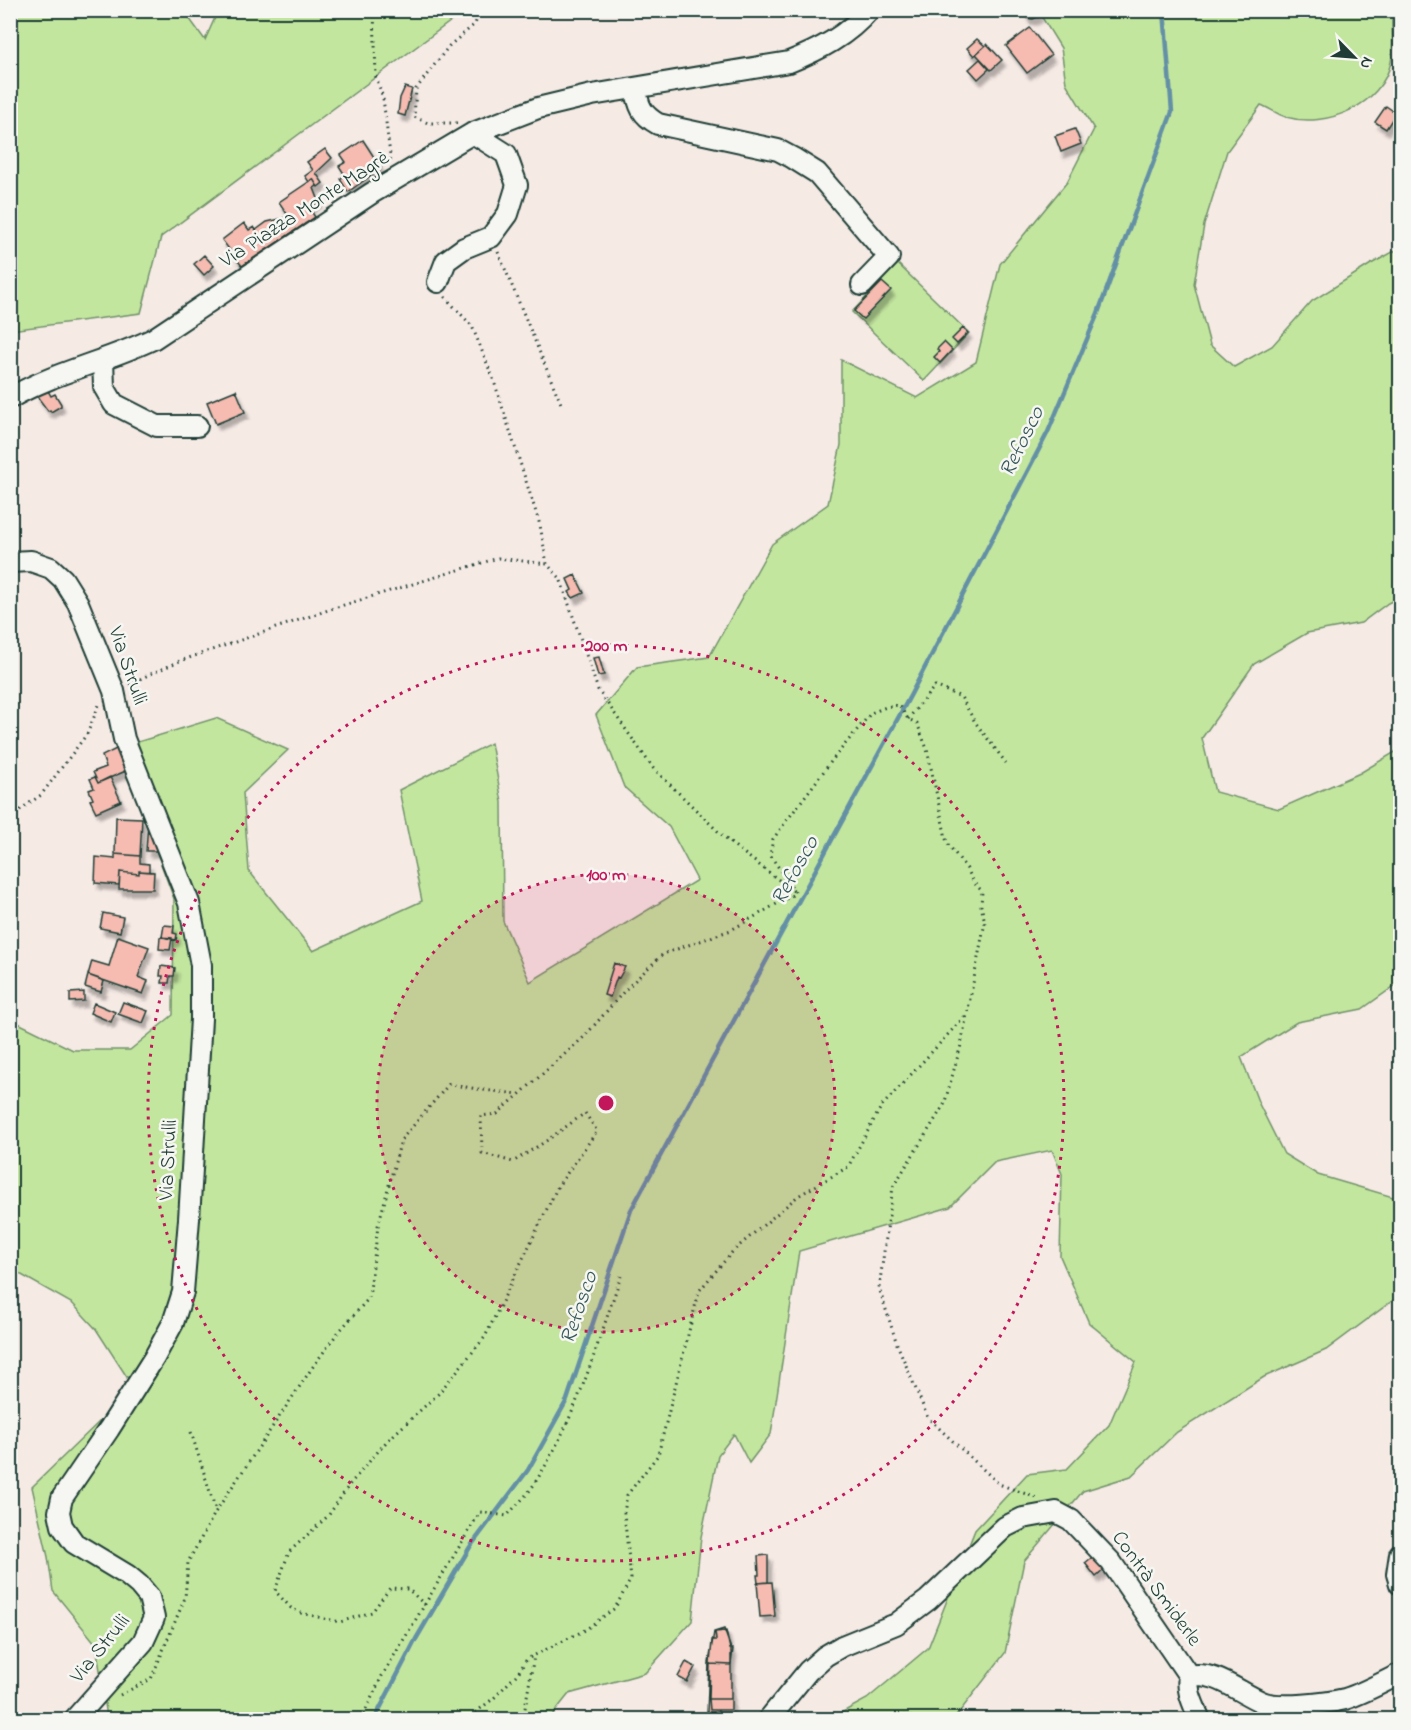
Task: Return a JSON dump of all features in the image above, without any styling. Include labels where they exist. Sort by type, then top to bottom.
[{"type":"street","name":"Via Piazza Monte Magrè","points":[[10,398],[40,383],[153,339],[396,178],[473,133],[538,108],[592,95],[789,62],[842,35],[869,10]]},
{"type":"street","points":[[636,88],[640,110],[658,124],[778,150],[817,173],[889,257],[862,285]]},
{"type":"street","points":[[438,282],[446,261],[464,248],[491,237],[508,214],[517,185],[506,154],[473,133]]},
{"type":"street","points":[[104,359],[104,387],[114,404],[157,426],[197,426]]},
{"type":"street","name":"Via Strulli","points":[[10,562],[31,561],[51,568],[63,579],[78,603],[114,692],[124,739],[189,903],[201,964],[201,1019],[183,1292],[173,1323],[154,1358],[62,1498],[59,1512],[66,1534],[74,1544],[127,1575],[139,1585],[149,1597],[154,1618],[143,1642],[74,1719]]},
{"type":"street","name":"Contrà Smiderle","points":[[768,1719],[808,1671],[825,1656],[842,1646],[896,1624],[928,1600],[1005,1527],[1023,1518],[1056,1512],[1071,1520],[1111,1562],[1188,1676]]},
{"type":"street","points":[[1401,1554],[1397,1574],[1401,1584]]},
{"type":"street","points":[[1200,1719],[1190,1696],[1188,1676],[1199,1674],[1209,1676],[1274,1706],[1344,1699],[1401,1674]]},
{"type":"path","points":[[374,10],[376,77],[382,99],[389,158],[396,178]]},
{"type":"path","points":[[473,133],[458,123],[428,123],[414,117],[416,89],[449,46],[475,24],[480,10]]},
{"type":"path","points":[[694,10],[701,13],[720,10]]},
{"type":"path","points":[[491,237],[562,406]]},
{"type":"path","points":[[438,282],[446,299],[472,326],[494,381],[540,525],[547,564],[560,578],[598,690],[653,768],[729,842],[796,893]]},
{"type":"path","points":[[114,692],[177,662],[334,608],[498,558],[547,564]]},
{"type":"path","points":[[908,719],[935,686],[961,697],[975,722],[1006,763]]},
{"type":"path","points":[[796,893],[770,855],[773,839],[871,713],[899,705],[908,719],[917,723],[927,749],[947,843],[982,891],[981,906],[985,922],[961,1045],[944,1105],[892,1187],[879,1288],[897,1344],[928,1418],[999,1484],[1039,1499]]},
{"type":"path","points":[[10,817],[41,795],[87,734],[98,708]]},
{"type":"path","points":[[425,1605],[408,1589],[390,1588],[372,1612],[340,1622],[301,1613],[291,1608],[275,1591],[289,1552],[328,1516],[351,1484],[387,1442],[438,1394],[485,1337],[558,1186],[597,1131],[585,1113],[513,1162],[482,1153],[481,1116],[497,1114],[520,1094],[584,1037],[627,988],[663,954],[731,930],[796,893]]},
{"type":"path","points":[[466,1719],[502,1690],[518,1673],[526,1659],[585,1630],[615,1608],[631,1579],[624,1513],[627,1495],[658,1455],[699,1291],[733,1251],[798,1196],[848,1167],[881,1107],[966,1015]]},
{"type":"path","points":[[113,1698],[150,1679],[185,1598],[188,1562],[216,1511],[312,1368],[336,1335],[369,1298],[378,1226],[401,1140],[449,1084],[520,1094]]},
{"type":"path","points":[[361,1719],[382,1676],[480,1512],[507,1516],[536,1482],[564,1428],[590,1365],[621,1276]]},
{"type":"path","points":[[191,1432],[216,1511]]},
{"type":"path","points":[[523,1719],[534,1656]]},
{"type":"path","points":[[893,1719],[909,1715],[913,1719]]},
{"type":"green space","points":[[10,11],[184,11],[205,40],[218,11],[459,11],[455,18],[161,237],[141,313],[11,330]]},
{"type":"green space","points":[[1038,11],[1400,11],[1400,16],[1392,20],[1392,57],[1386,77],[1364,101],[1350,110],[1318,120],[1286,117],[1261,105],[1227,151],[1204,225],[1194,284],[1210,345],[1234,367],[1272,346],[1312,301],[1400,248],[1400,597],[1361,623],[1307,633],[1254,664],[1202,738],[1215,792],[1279,809],[1360,773],[1400,749],[1400,982],[1362,1009],[1297,1022],[1241,1057],[1259,1104],[1284,1154],[1318,1175],[1400,1199],[1400,1295],[1326,1350],[1264,1377],[1177,1432],[1131,1476],[1083,1491],[1024,1561],[1005,1653],[954,1719],[830,1719],[867,1699],[928,1648],[975,1530],[1027,1474],[1067,1469],[1109,1425],[1136,1362],[1089,1323],[1060,1256],[1062,1174],[1052,1150],[995,1162],[950,1207],[799,1251],[771,1434],[749,1463],[734,1434],[718,1455],[701,1537],[692,1621],[645,1673],[569,1694],[549,1719],[105,1719],[107,1717],[96,1644],[53,1591],[48,1557],[32,1487],[134,1388],[96,1329],[73,1304],[11,1269],[10,1019],[73,1050],[130,1050],[173,1015],[174,899],[118,748],[216,718],[288,750],[243,793],[249,871],[313,951],[422,901],[399,790],[491,743],[502,802],[503,921],[530,982],[697,880],[669,827],[624,787],[596,715],[637,667],[709,657],[772,544],[828,504],[841,445],[841,360],[917,398],[976,362],[1000,264],[1067,182],[1094,129],[1066,83],[1061,48]]},
{"type":"green space","points":[[898,264],[969,333],[924,381],[852,312]]},
{"type":"building","points":[[1026,10],[1037,10],[1039,16],[1033,19],[1027,18],[1024,13]]},
{"type":"building","points":[[1030,28],[1051,55],[1027,73],[1006,46]]},
{"type":"building","points":[[977,39],[985,46],[974,56],[967,48]]},
{"type":"building","points":[[987,44],[1002,60],[991,70],[976,54]]},
{"type":"building","points":[[980,59],[989,69],[978,79],[969,69]]},
{"type":"building","points":[[405,87],[412,89],[405,116],[398,114],[400,98]]},
{"type":"building","points":[[1386,106],[1396,113],[1386,129],[1375,122]]},
{"type":"building","points":[[1075,129],[1081,144],[1061,152],[1055,136]]},
{"type":"building","points":[[363,140],[381,168],[348,192],[340,179],[345,175],[339,166],[346,162],[341,155]]},
{"type":"building","points":[[325,149],[332,158],[316,173],[323,183],[318,187],[313,179],[309,182],[305,176],[313,170],[307,162]]},
{"type":"building","points":[[313,179],[317,186],[314,188],[319,201],[309,208],[315,217],[242,266],[222,240],[244,223],[249,230],[254,227],[256,230],[267,222],[289,217],[279,202]]},
{"type":"building","points":[[204,255],[214,266],[204,275],[194,264]]},
{"type":"building","points":[[882,282],[891,290],[863,319],[854,311]]},
{"type":"building","points":[[963,328],[968,333],[957,344],[952,339]]},
{"type":"building","points":[[944,342],[952,350],[940,363],[934,357],[939,352],[937,349]]},
{"type":"building","points":[[47,389],[51,396],[55,394],[61,404],[51,412],[36,395]]},
{"type":"building","points":[[236,390],[245,412],[216,424],[207,402]]},
{"type":"building","points":[[575,575],[584,593],[573,598],[569,592],[572,590],[567,579]]},
{"type":"building","points":[[599,657],[604,675],[598,676],[593,658]]},
{"type":"building","points":[[118,748],[128,770],[98,783],[93,772],[106,767],[102,756]]},
{"type":"building","points":[[95,777],[98,783],[110,777],[121,801],[96,812],[90,800],[93,799],[89,790],[94,788],[90,779]]},
{"type":"building","points":[[116,817],[142,818],[140,856],[115,854]]},
{"type":"building","points":[[148,822],[162,851],[146,851]]},
{"type":"building","points":[[115,854],[140,856],[140,863],[149,864],[149,872],[139,871],[139,874],[120,872],[119,885],[95,883],[96,857],[115,859]]},
{"type":"building","points":[[139,871],[154,872],[153,889],[119,889],[120,872],[139,874]]},
{"type":"building","points":[[103,913],[123,917],[120,932],[100,928]]},
{"type":"building","points":[[164,925],[174,926],[173,933],[177,934],[176,940],[162,937]]},
{"type":"building","points":[[118,936],[149,947],[138,977],[148,981],[143,994],[88,975],[92,961],[109,966]]},
{"type":"building","points":[[160,937],[172,938],[170,950],[159,949]]},
{"type":"building","points":[[614,963],[625,967],[619,978],[617,977],[610,997],[604,995]]},
{"type":"building","points":[[161,966],[175,968],[174,976],[170,976],[169,983],[162,983]]},
{"type":"building","points":[[88,975],[104,981],[101,992],[85,987]]},
{"type":"building","points":[[84,992],[84,1001],[70,1002],[70,993]]},
{"type":"building","points":[[123,1002],[148,1011],[143,1023],[118,1014]]},
{"type":"building","points":[[94,1003],[115,1012],[111,1022],[90,1013]]},
{"type":"building","points":[[1394,1490],[1400,1492],[1400,1504],[1392,1502]]},
{"type":"building","points":[[768,1555],[768,1582],[758,1583],[758,1556]]},
{"type":"building","points":[[1095,1555],[1106,1568],[1096,1577],[1085,1563]]},
{"type":"building","points":[[772,1582],[775,1616],[760,1617],[757,1583]]},
{"type":"building","points":[[724,1629],[731,1649],[731,1710],[718,1710],[718,1720],[682,1720],[682,1715],[707,1713],[709,1663],[714,1632]]},
{"type":"building","points":[[726,1631],[730,1649],[733,1649],[731,1665],[710,1664],[712,1640],[716,1640],[715,1632]]},
{"type":"building","points":[[686,1662],[695,1667],[687,1682],[678,1677]]},
{"type":"building","points":[[710,1664],[731,1665],[731,1699],[709,1699]]},
{"type":"building","points":[[709,1699],[731,1699],[731,1710],[710,1710]]},
{"type":"waterway","name":"Refosco","points":[[374,1720],[416,1639],[470,1547],[528,1470],[567,1400],[631,1210],[910,696],[1048,432],[1098,313],[1172,112],[1164,10]]}]
